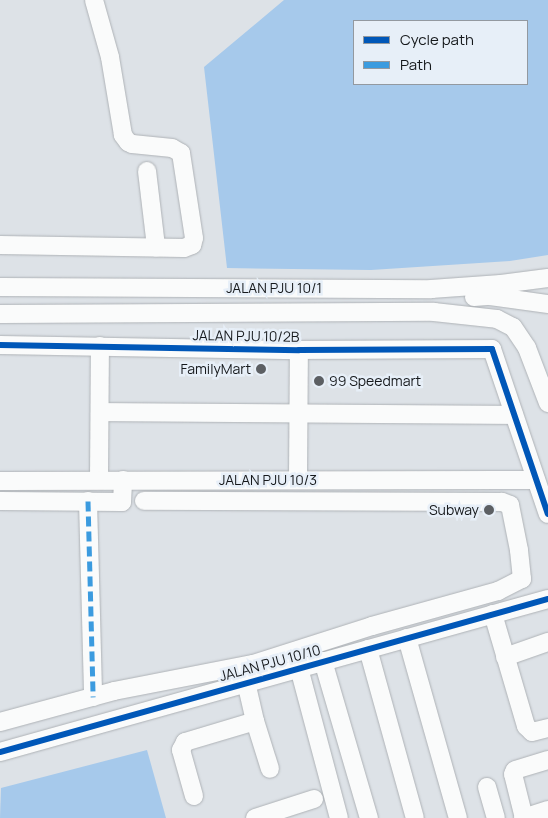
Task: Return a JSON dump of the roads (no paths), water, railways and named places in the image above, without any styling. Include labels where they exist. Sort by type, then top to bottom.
[{"type":"street","points":[[0,245],[184,248],[192,245],[194,238],[182,157],[176,149],[132,144],[124,139],[110,57],[94,0]]},
{"type":"street","points":[[147,171],[156,247]]},
{"type":"street","name":"JALAN PJU 10/1","points":[[0,287],[431,289],[501,284],[548,278]]},
{"type":"street","points":[[431,289],[462,298],[490,296],[547,304]]},
{"type":"street","name":"JALAN PJU 10/1","points":[[0,314],[434,312],[497,319],[514,327],[527,348],[548,404]]},
{"type":"street","name":"JALAN PJU 10/2B","points":[[0,345],[299,350],[492,349],[514,415]]},
{"type":"street","points":[[99,480],[100,346]]},
{"type":"street","points":[[298,480],[299,350]]},
{"type":"street","points":[[100,412],[514,415],[548,514]]},
{"type":"street","points":[[0,501],[122,502],[123,480]]},
{"type":"street","name":"JALAN PJU 10/3","points":[[0,481],[536,480]]},
{"type":"street","points":[[88,501],[93,697]]},
{"type":"street","points":[[0,722],[170,679],[253,664],[372,626],[498,591],[522,579],[519,550],[510,505],[502,502],[144,502]]},
{"type":"street","name":"JALAN PJU 10/10","points":[[0,752],[548,599]]},
{"type":"street","points":[[493,614],[526,726],[532,732],[548,728]]},
{"type":"street","points":[[407,638],[458,818]]},
{"type":"street","points":[[505,658],[548,642]]},
{"type":"street","points":[[368,649],[416,818]]},
{"type":"street","points":[[323,661],[369,818]]},
{"type":"street","points":[[299,668],[339,818]]},
{"type":"street","points":[[246,683],[255,721],[270,769]]},
{"type":"street","points":[[194,796],[181,750],[185,742],[255,721]]},
{"type":"street","points":[[548,760],[515,770],[513,774],[524,818],[548,810]]},
{"type":"street","points":[[488,787],[496,818]]},
{"type":"street","points":[[255,818],[314,799]]},
{"type":"place","name":"FamilyMart","points":[[261,369]]},
{"type":"place","name":"99 Speedmart","points":[[319,381]]},
{"type":"place","name":"Subway","points":[[489,510]]}]
